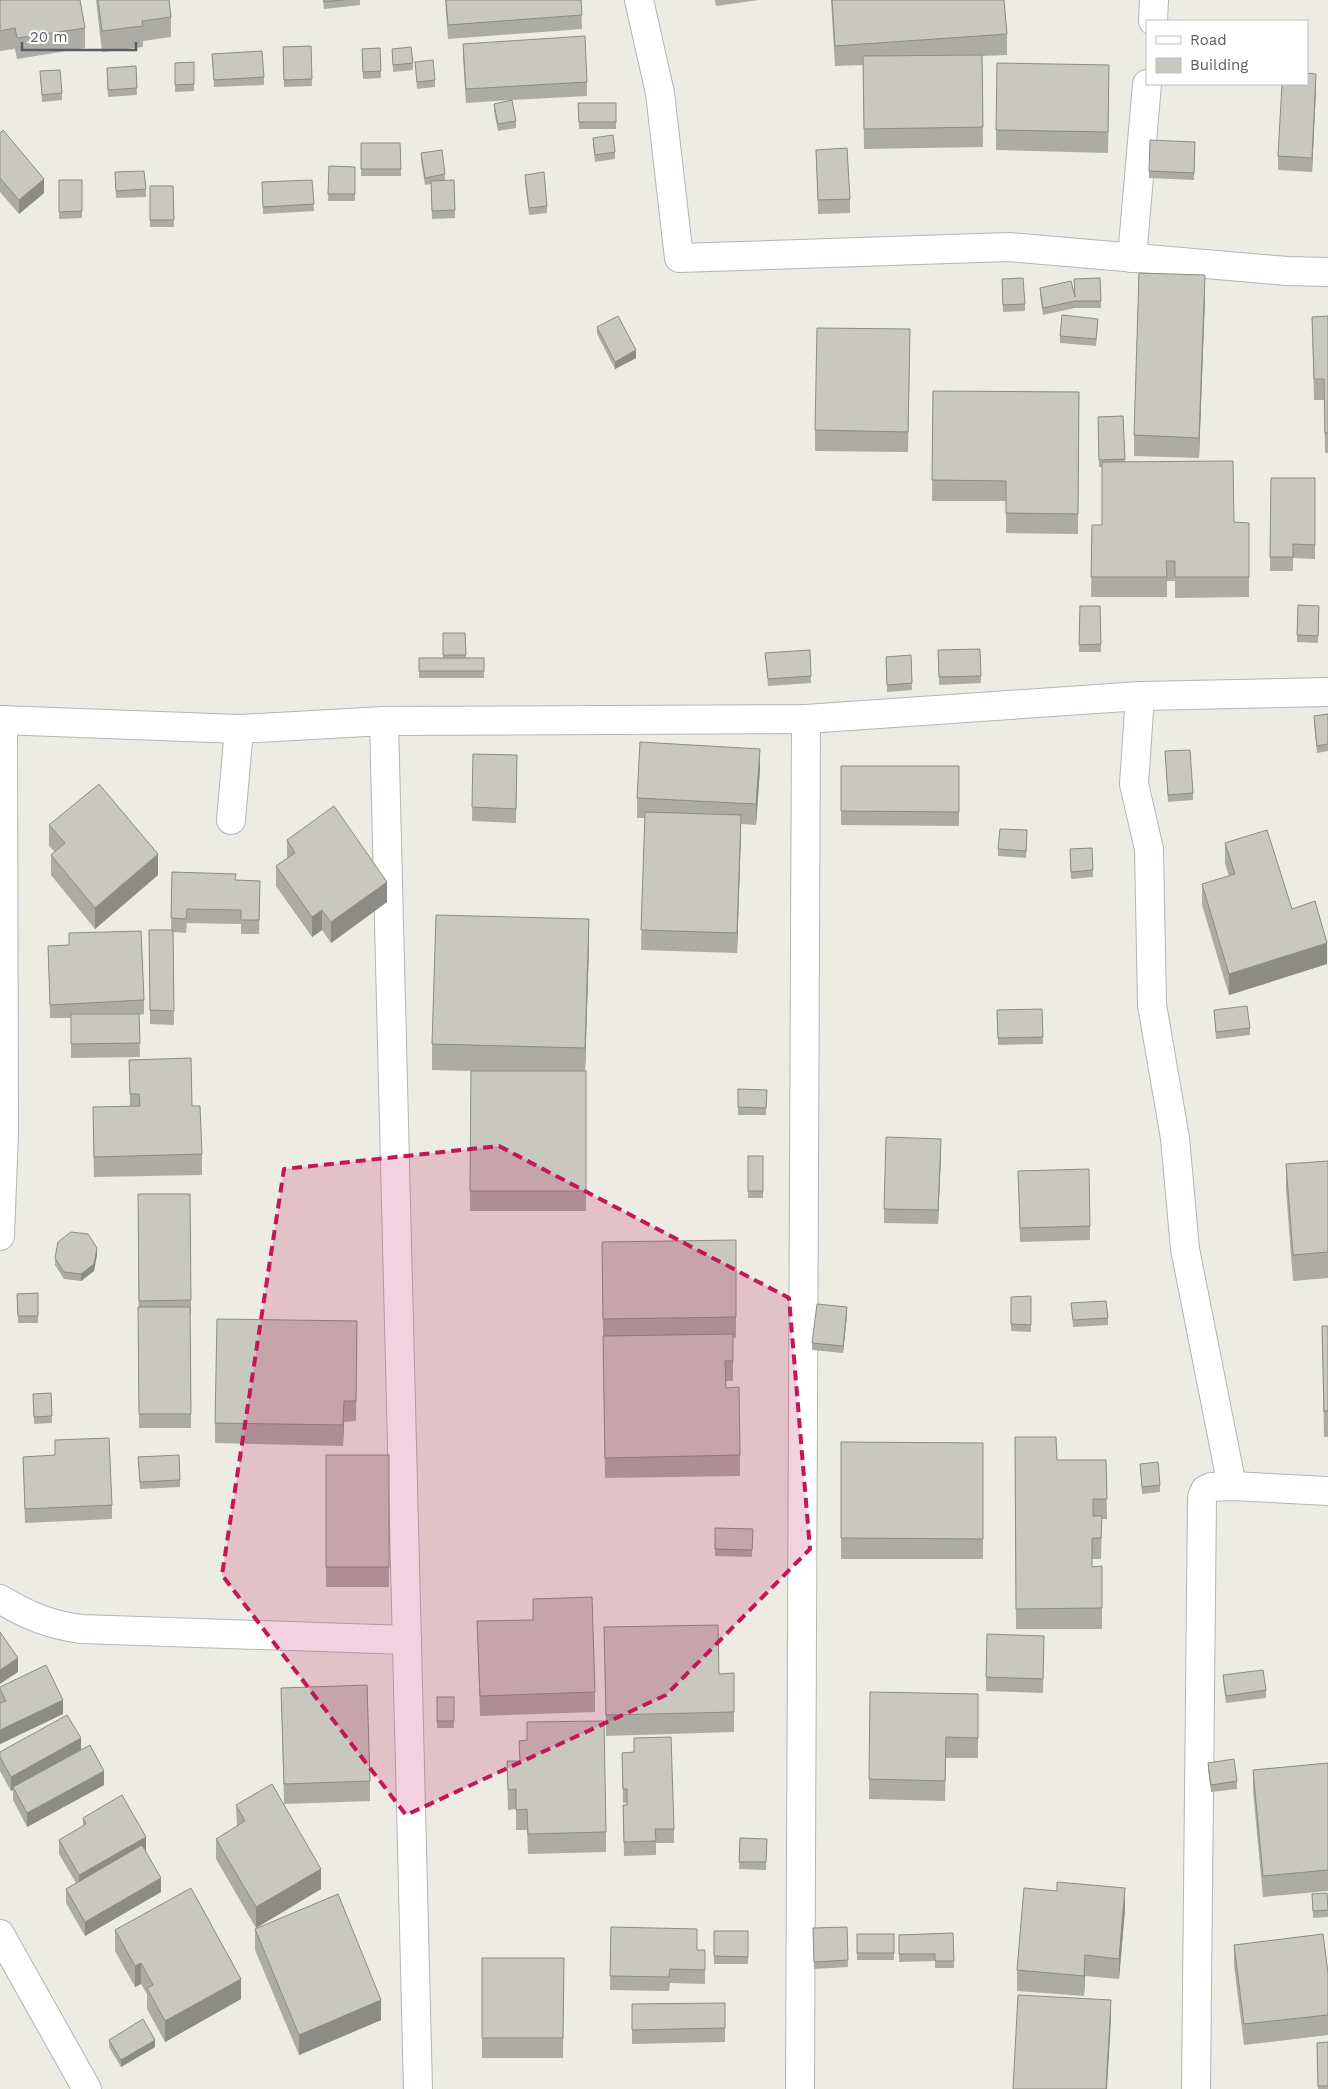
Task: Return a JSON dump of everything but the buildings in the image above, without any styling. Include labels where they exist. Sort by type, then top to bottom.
[{"type":"street","points":[[639,0],[660,93],[679,258],[1010,248],[1287,272],[1328,272]]},
{"type":"street","points":[[1152,20],[1154,0]]},
{"type":"street","points":[[1132,258],[1147,85]]},
{"type":"street","points":[[0,1220],[4,1132],[2,720],[238,730],[384,721],[806,719],[1140,696],[1328,692]]},
{"type":"street","points":[[1140,696],[1134,784],[1148,849],[1152,1005],[1175,1138],[1185,1249],[1232,1486]]},
{"type":"street","points":[[800,2089],[806,719]]},
{"type":"street","points":[[384,721],[418,2089]]},
{"type":"street","points":[[231,820],[238,730]]},
{"type":"street","points":[[1196,2089],[1202,1497],[1206,1490],[1211,1487],[1232,1486],[1328,1491]]},
{"type":"street","points":[[0,1599],[22,1612],[55,1626],[81,1629],[407,1640]]},
{"type":"street","points":[[0,1934],[87,2089]]},
{"type":"highlighted area","points":[[499,1146],[789,1298],[810,1549],[666,1695],[406,1815],[222,1575],[284,1169]]}]
